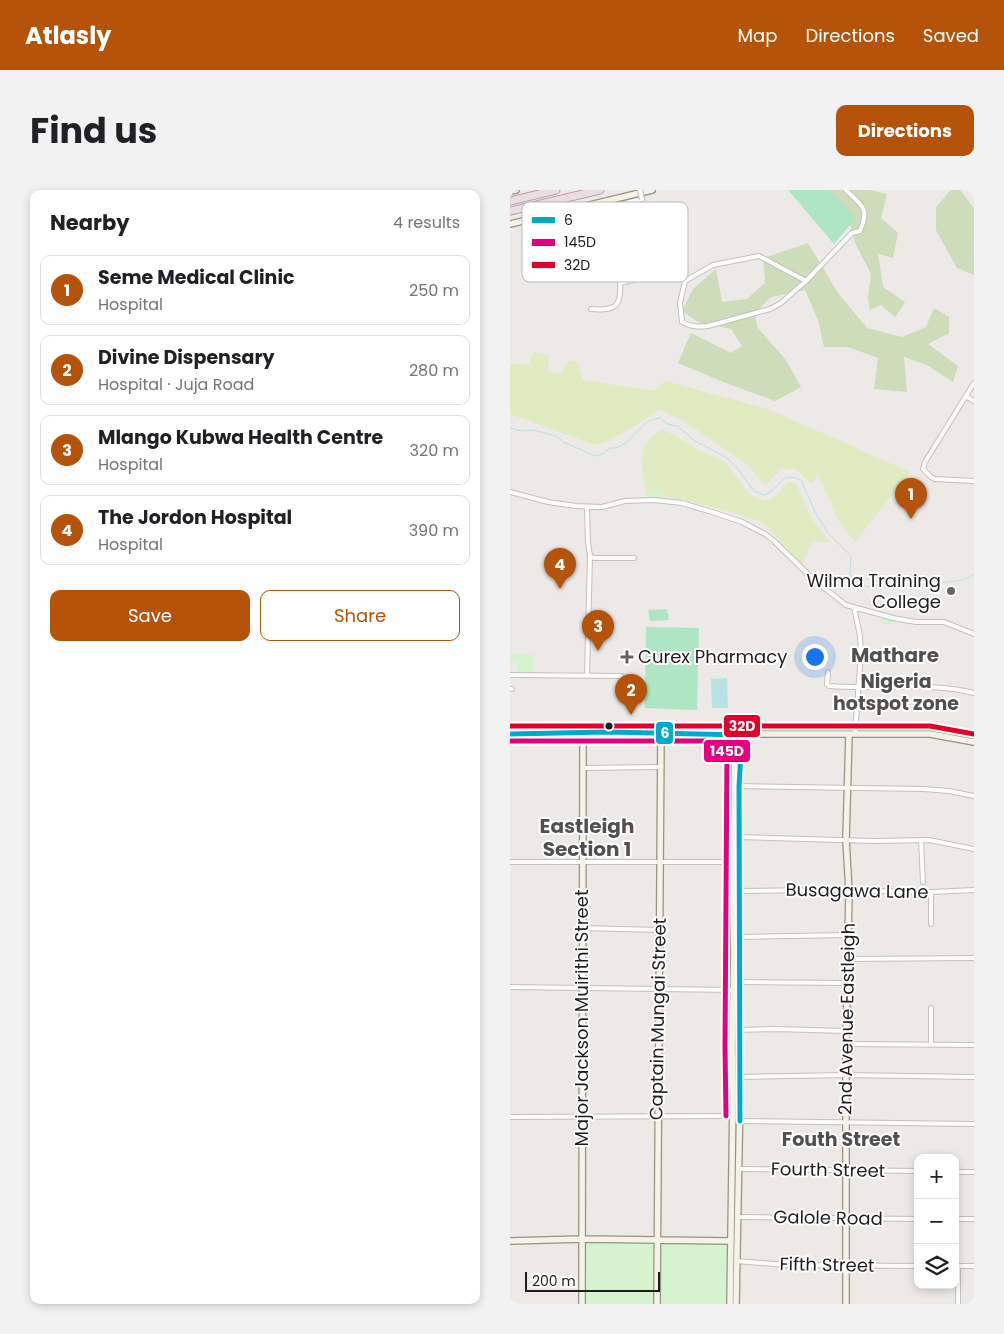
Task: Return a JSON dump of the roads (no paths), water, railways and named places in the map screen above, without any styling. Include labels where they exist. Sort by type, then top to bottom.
[{"type":"highway","points":[[510,201],[556,190]]},
{"type":"highway","points":[[549,202],[600,190]]},
{"type":"street","points":[[510,192],[516,190]]},
{"type":"street","points":[[630,202],[642,199],[640,190]]},
{"type":"street","points":[[606,202],[652,190]]},
{"type":"street","points":[[685,282],[680,303],[682,322],[697,327],[708,326],[770,309],[781,303],[806,281],[852,233],[860,231],[865,219],[865,211],[846,190]]},
{"type":"street","points":[[688,279],[713,265],[759,256],[806,281]]},
{"type":"street","points":[[591,309],[607,310],[616,306],[621,296],[620,283],[624,282]]},
{"type":"street","points":[[974,383],[923,469],[931,478],[974,481]]},
{"type":"street","points":[[966,396],[974,401]]},
{"type":"street","points":[[510,492],[548,502],[587,507],[602,507],[624,501],[640,500],[666,500],[696,507],[755,528],[774,541],[827,592],[846,605],[892,618],[916,622],[944,622],[974,634]]},
{"type":"street","points":[[587,507],[590,556],[587,675]]},
{"type":"street","points":[[590,556],[594,558],[634,558]]},
{"type":"street","points":[[852,734],[859,688],[860,643],[854,607]]},
{"type":"street","points":[[828,672],[827,685],[859,688],[891,685],[951,687],[974,693]]},
{"type":"street","points":[[510,675],[621,676]]},
{"type":"street","points":[[510,734],[583,732],[930,734],[974,742]]},
{"type":"street","name":"Major Jackson Muirithi Street","points":[[582,1304],[583,732]]},
{"type":"street","name":"Captain Mungai Street","points":[[657,1304],[661,733]]},
{"type":"street","points":[[722,733],[738,749]]},
{"type":"street","points":[[730,1304],[733,1116],[732,1047],[738,734]]},
{"type":"street","points":[[738,749],[748,738],[761,734]]},
{"type":"street","name":"2nd Avenue Eastleigh","points":[[846,1304],[846,1044],[849,891],[846,840],[852,734]]},
{"type":"street","points":[[582,768],[660,767]]},
{"type":"street","points":[[737,786],[935,789],[974,796]]},
{"type":"street","points":[[736,1304],[740,1121],[739,891],[736,862],[740,837],[737,786]]},
{"type":"street","points":[[740,837],[921,840],[938,841],[974,849]]},
{"type":"street","points":[[921,840],[922,882]]},
{"type":"street","points":[[510,862],[736,862]]},
{"type":"street","name":"Busagawa Lane","points":[[739,891],[931,892],[974,890]]},
{"type":"street","points":[[931,892],[931,924]]},
{"type":"street","points":[[583,928],[660,930]]},
{"type":"street","points":[[739,937],[848,935]]},
{"type":"street","points":[[848,959],[974,958]]},
{"type":"street","points":[[740,982],[847,983]]},
{"type":"street","points":[[510,987],[734,990]]},
{"type":"street","points":[[931,1008],[931,1045]]},
{"type":"street","points":[[739,1030],[847,1031]]},
{"type":"street","points":[[846,1044],[974,1044]]},
{"type":"street","points":[[740,1077],[846,1075],[974,1077]]},
{"type":"street","points":[[510,1117],[733,1116]]},
{"type":"street","points":[[740,1121],[846,1124],[974,1124]]},
{"type":"street","name":"Fourth Street","points":[[739,1169],[914,1171]]},
{"type":"street","points":[[959,1172],[974,1172]]},
{"type":"street","name":"Galole Road","points":[[738,1217],[914,1219]]},
{"type":"street","points":[[959,1219],[974,1219]]},
{"type":"street","points":[[510,1241],[583,1239],[730,1241]]},
{"type":"street","name":"Fifth Street","points":[[736,1262],[788,1266],[914,1266]]},
{"type":"street","points":[[959,1266],[974,1266]]},
{"type":"street","points":[[958,1289],[958,1304]]},
{"type":"water","points":[[727,678],[728,708],[712,708],[711,679]]},
{"type":"waterway","points":[[510,428],[523,431],[534,430],[556,436],[565,443],[596,456],[603,454],[610,448],[621,446],[642,426],[653,419],[661,418],[667,424],[677,426],[695,441],[726,457],[738,469],[754,491],[764,495],[788,477],[801,480],[816,514],[828,533],[851,556],[850,575],[867,587],[937,584],[961,580],[974,574]]},
{"type":"place","name":"Seme Medical Clinic","points":[[911,519]]},
{"type":"place","name":"The Jordon Hospital","points":[[560,589]]},
{"type":"place","name":"Wilma Training College","points":[[951,591]]},
{"type":"place","name":"Mlango Kubwa Health Centre","points":[[598,651]]},
{"type":"place","name":"Curex Pharmacy","points":[[627,657]]},
{"type":"place","name":"Divine Dispensary","points":[[631,715]]},
{"type":"district","name":"Mathare","points":[[895,655]]},
{"type":"district","name":"Nigeria hotspot zone","points":[[896,692]]},
{"type":"district","name":"Eastleigh Section 1","points":[[587,838]]},
{"type":"district","name":"Fouth Street","points":[[841,1139]]}]
